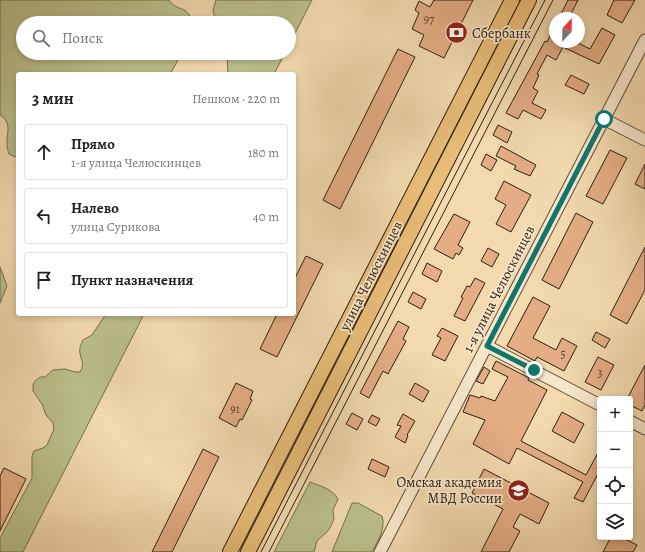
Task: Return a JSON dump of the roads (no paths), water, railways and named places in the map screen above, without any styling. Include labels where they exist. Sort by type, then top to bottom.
[{"type":"main road","points":[[511,2],[526,5]]},
{"type":"main road","name":"улица Челюскинцев","points":[[230,552],[511,2]]},
{"type":"main road","name":"улица Челюскинцев","points":[[248,552],[526,5]]},
{"type":"main road","points":[[384,250],[398,256]]},
{"type":"main road","points":[[309,397],[323,404]]},
{"type":"main road","points":[[278,458],[292,466]]},
{"type":"street","name":"1-я улица Челюскинцев","points":[[380,552],[645,40]]},
{"type":"street","points":[[604,119],[645,140]]},
{"type":"street","points":[[487,346],[597,403]]},
{"type":"street","points":[[633,423],[645,429]]},
{"type":"tram line","points":[[261,552],[545,0]]},
{"type":"tram line","points":[[269,552],[553,0]]},
{"type":"place","name":"Сбербанк","points":[[456,33]]},
{"type":"place","name":"Омская академия МВД России","points":[[518,490]]}]
